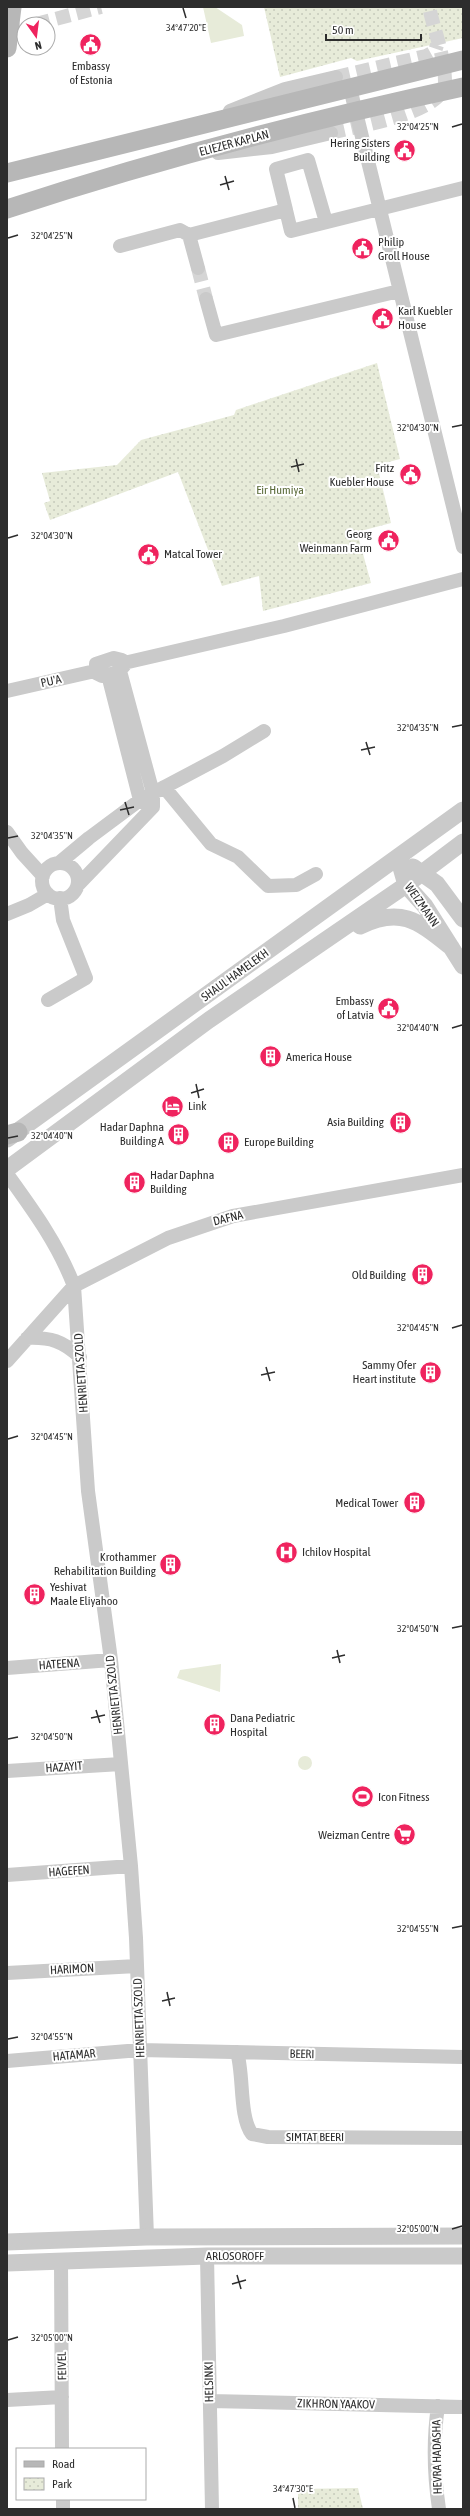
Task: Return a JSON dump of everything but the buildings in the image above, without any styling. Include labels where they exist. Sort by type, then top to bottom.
[{"type":"main road","points":[[7,48],[12,7]]},
{"type":"main road","name":"ELIEZER KAPLAN","points":[[7,172],[203,124],[343,82],[463,60]]},
{"type":"main road","name":"ELIEZER KAPLAN","points":[[7,209],[179,157],[355,111],[463,87]]},
{"type":"street","points":[[343,82],[355,111],[463,547]]},
{"type":"street","points":[[179,157],[272,147],[331,133]]},
{"type":"street","points":[[326,222],[308,160],[276,169],[291,231],[463,188]]},
{"type":"street","points":[[120,246],[180,230],[189,235],[286,210]]},
{"type":"street","points":[[189,235],[198,268]]},
{"type":"street","points":[[206,299],[216,335],[399,291]]},
{"type":"street","points":[[140,800],[117,670],[120,657],[104,660],[96,664],[95,671],[98,675],[117,670],[284,626],[463,580]]},
{"type":"street","points":[[117,670],[157,795],[211,844],[238,857],[268,886],[296,885],[316,874]]},
{"type":"street","name":"PU'A","points":[[7,691],[95,671]]},
{"type":"street","points":[[42,876],[49,867],[59,863],[89,838],[140,800],[157,795],[264,731]]},
{"type":"street","points":[[7,914],[54,896],[70,895],[157,795]]},
{"type":"street","name":"SHAUL HAMELEKH","points":[[11,1135],[463,810]]},
{"type":"street","points":[[7,832],[22,854],[42,876],[43,886],[54,896],[86,978],[48,1000]]},
{"type":"street","name":"SHAUL HAMELEKH","points":[[7,1169],[209,1020],[406,885],[463,842]]},
{"type":"street","name":"WEIZMANN","points":[[398,857],[437,884],[463,919]]},
{"type":"street","name":"WEIZMANN","points":[[398,857],[406,885],[425,906],[463,966]]},
{"type":"street","points":[[59,863],[65,864],[74,870],[77,886]]},
{"type":"street","points":[[318,946],[376,918],[388,916],[411,918],[451,947]]},
{"type":"street","name":"HENRIETTA SZOLD","points":[[7,1174],[45,1225],[66,1264],[74,1286],[88,1491],[111,1660],[131,1866],[137,1966],[147,2237]]},
{"type":"street","name":"DAFNA","points":[[7,1361],[74,1286],[168,1238],[234,1216],[463,1175]]},
{"type":"street","points":[[27,1338],[55,1339],[66,1344],[80,1357]]},
{"type":"street","name":"HATEENA","points":[[7,1668],[111,1660]]},
{"type":"street","name":"HAZAYIT","points":[[7,1771],[121,1764]]},
{"type":"street","name":"HAGEFEN","points":[[7,1875],[131,1866]]},
{"type":"street","name":"HARIMON","points":[[7,1973],[137,1966]]},
{"type":"street","name":"BEERI","points":[[140,2050],[463,2057]]},
{"type":"street","name":"HATAMAR","points":[[7,2061],[140,2050]]},
{"type":"street","name":"SIMTAT BEERI","points":[[237,2052],[242,2068],[246,2122],[252,2134],[268,2137],[463,2138]]},
{"type":"street","name":"ARLOSOROFF","points":[[7,2242],[147,2237],[463,2236]]},
{"type":"street","name":"ARLOSOROFF","points":[[7,2263],[207,2256],[463,2256]]},
{"type":"street","name":"HELSINKI","points":[[207,2256],[212,2509]]},
{"type":"street","name":"FEIVEL","points":[[61,2260],[62,2448]]},
{"type":"street","points":[[7,2400],[62,2397]]},
{"type":"street","name":"ZIKHRON YAAKOV","points":[[210,2401],[463,2407]]},
{"type":"street","name":"HEVRA HADASHA","points":[[438,2406],[435,2427],[435,2467],[439,2509]]},
{"type":"green space","points":[[203,7],[215,7],[242,25],[244,36],[211,43]]},
{"type":"green space","points":[[264,7],[463,7],[463,38],[357,61],[351,58],[280,77]]},
{"type":"green space","name":"Eir Humiya","points":[[377,363],[400,459],[377,465],[391,523],[357,532],[371,583],[263,611],[259,576],[222,586],[178,472],[50,520],[44,503],[50,501],[42,473],[117,465],[141,440],[234,415],[236,410]]},
{"type":"green space","points":[[221,1664],[220,1692],[177,1678],[180,1670]]},
{"type":"green space","points":[[302,1756],[308,1756],[312,1760],[312,1766],[308,1770],[302,1770],[298,1766],[298,1760]]},
{"type":"green space","points":[[358,2488],[363,2509],[298,2509],[298,2489]]},
{"type":"tunnel","points":[[56,19],[101,7]]},
{"type":"tunnel","points":[[331,133],[397,117],[430,102],[441,93],[445,82],[445,73],[429,7]]},
{"type":"tunnel","points":[[7,32],[16,30]]},
{"type":"tunnel","points":[[336,77],[426,56],[435,51],[437,45]]},
{"type":"tunnel","points":[[198,268],[206,299]]},
{"type":"place","name":"Embassy of Estonia","points":[[91,45]]},
{"type":"place","name":"Hering Sisters Building","points":[[405,150]]},
{"type":"place","name":"Philip Groll House","points":[[362,249]]},
{"type":"place","name":"Karl Kuebler House","points":[[383,318]]},
{"type":"place","name":"Fritz Kuebler House","points":[[410,475]]},
{"type":"place","name":"Georg Weinmann Farm","points":[[388,541]]},
{"type":"place","name":"Matcal Tower","points":[[149,554]]},
{"type":"place","name":"Embassy of Latvia","points":[[389,1008]]},
{"type":"place","name":"America House","points":[[270,1057]]},
{"type":"place","name":"Link","points":[[173,1106]]},
{"type":"place","name":"Asia Building","points":[[400,1122]]},
{"type":"place","name":"Hadar Daphna Building A","points":[[179,1134]]},
{"type":"place","name":"Europe Building","points":[[229,1142]]},
{"type":"place","name":"Hadar Daphna Building","points":[[135,1182]]},
{"type":"place","name":"Old Building","points":[[422,1275]]},
{"type":"place","name":"Sammy Ofer Heart institute","points":[[431,1372]]},
{"type":"place","name":"Medical Tower","points":[[414,1503]]},
{"type":"place","name":"Ichilov Hospital","points":[[287,1552]]},
{"type":"place","name":"Krothammer Rehabilitation Building","points":[[171,1564]]},
{"type":"place","name":"Yeshivat Maale Eliyahoo","points":[[35,1594]]},
{"type":"place","name":"Dana Pediatric Hospital","points":[[214,1725]]},
{"type":"place","name":"Icon Fitness","points":[[363,1797]]},
{"type":"place","name":"Weizman Centre","points":[[405,1835]]}]
